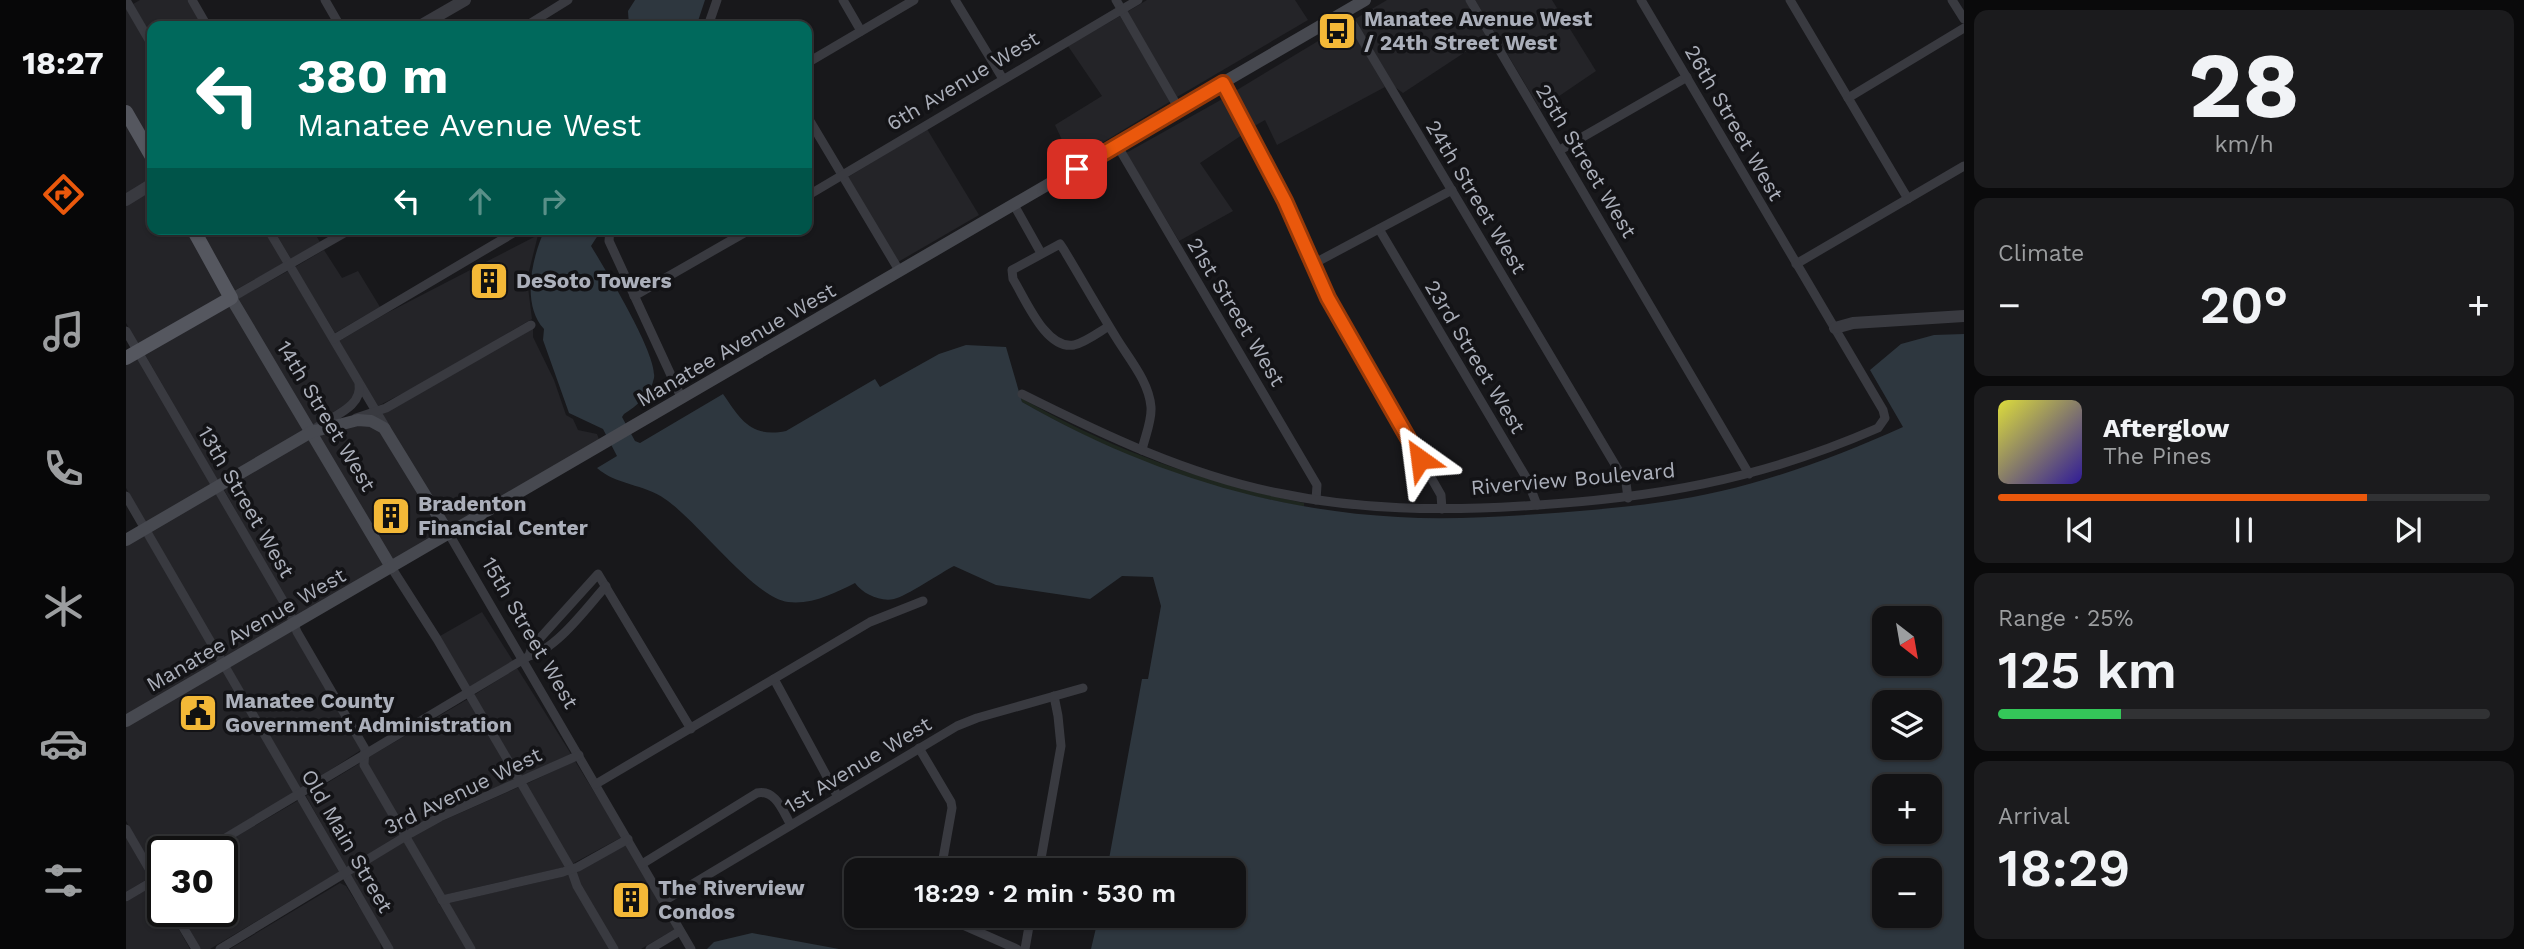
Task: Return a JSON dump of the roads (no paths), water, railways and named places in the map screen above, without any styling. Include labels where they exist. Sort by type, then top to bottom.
[{"type":"main road","name":"Manatee Avenue West","points":[[126,721],[1365,0]]},
{"type":"main road","points":[[126,112],[147,148]]},
{"type":"main road","name":"14th Street West","points":[[196,235],[391,567]]},
{"type":"main road","points":[[132,355],[231,298]]},
{"type":"main road","points":[[126,540],[311,432],[351,420],[365,420],[376,423],[394,441]]},
{"type":"main road","name":"15th Street West","points":[[394,441],[449,534]]},
{"type":"street","points":[[192,0],[205,21]]},
{"type":"street","points":[[325,0],[338,21]]},
{"type":"street","points":[[535,21],[568,0]]},
{"type":"street","points":[[710,21],[717,0]]},
{"type":"street","points":[[843,0],[861,31]]},
{"type":"street","points":[[812,60],[914,0]]},
{"type":"street","points":[[955,0],[1003,79]]},
{"type":"street","points":[[1116,0],[1180,109]]},
{"type":"street","name":"6th Avenue West","points":[[812,193],[1138,0]]},
{"type":"street","name":"25th Street West","points":[[1470,0],[1749,474]]},
{"type":"street","name":"26th Street West","points":[[1641,0],[1883,410],[1884,422]]},
{"type":"street","points":[[1952,0],[1964,19]]},
{"type":"street","points":[[429,21],[461,1]]},
{"type":"street","points":[[1794,1],[1908,199]]},
{"type":"street","points":[[128,2],[147,35]]},
{"type":"street","name":"24th Street West","points":[[1345,11],[1626,483],[1628,498]]},
{"type":"street","points":[[1848,98],[1964,28]]},
{"type":"street","points":[[1560,150],[1687,77]]},
{"type":"street","points":[[1223,83],[1285,201],[1345,331],[1437,487],[1441,495],[1442,509]]},
{"type":"street","points":[[812,124],[900,272]]},
{"type":"street","name":"21st Street West","points":[[1117,145],[1317,485],[1316,500]]},
{"type":"street","points":[[1796,264],[1964,166]]},
{"type":"street","points":[[126,200],[147,187]]},
{"type":"street","points":[[1313,264],[1452,190]]},
{"type":"street","points":[[1014,205],[1041,253]]},
{"type":"street","name":"23rd Street West","points":[[1379,229],[1527,479],[1537,505]]},
{"type":"street","name":"15th Street West","points":[[272,235],[394,441]]},
{"type":"street","points":[[231,298],[341,235]]},
{"type":"street","points":[[334,339],[510,235]]},
{"type":"street","points":[[610,235],[609,241],[682,399]]},
{"type":"street","points":[[634,296],[741,235]]},
{"type":"street","points":[[1109,326],[1077,344],[1060,344],[1050,338],[1011,275],[1016,267],[1060,244],[1142,381],[1149,397],[1151,416],[1142,450]]},
{"type":"street","points":[[1835,328],[1853,323],[1964,316]]},
{"type":"street","points":[[351,420],[386,408],[531,325]]},
{"type":"street","name":"13th Street West","points":[[126,331],[132,355],[217,486],[289,611],[294,625],[365,749],[364,765],[471,949]]},
{"type":"street","points":[[311,432],[356,401],[360,393],[358,379]]},
{"type":"street","name":"Riverview Boulevard","points":[[1022,394],[1089,428],[1170,462],[1207,474],[1316,500],[1395,508],[1537,505],[1628,498],[1749,474],[1837,445],[1878,428],[1884,422]]},
{"type":"street","name":"Old Main Street","points":[[126,496],[389,949]]},
{"type":"street","name":"15th Street West","points":[[449,534],[526,658],[691,949]]},
{"type":"street","name":"14th Street West","points":[[391,567],[469,693],[614,949]]},
{"type":"street","points":[[526,658],[532,646],[602,580]]},
{"type":"street","points":[[229,836],[554,642],[602,580]]},
{"type":"street","points":[[602,580],[691,729]]},
{"type":"street","points":[[596,784],[870,622],[923,601]]},
{"type":"street","points":[[774,679],[838,797]]},
{"type":"street","name":"1st Avenue West","points":[[664,901],[968,721],[1083,688]]},
{"type":"street","points":[[1041,858],[1061,746],[1054,696]]},
{"type":"street","points":[[919,748],[947,794],[952,808],[943,858]]},
{"type":"street","name":"3rd Avenue West","points":[[220,949],[440,817],[579,755]]},
{"type":"street","points":[[642,864],[763,791],[772,795],[791,825]]},
{"type":"street","points":[[126,829],[147,860]]},
{"type":"street","points":[[442,900],[571,869],[628,839]]},
{"type":"street","points":[[126,897],[147,884]]},
{"type":"street","points":[[183,927],[196,949]]},
{"type":"street","points":[[969,928],[1017,949]]},
{"type":"street","points":[[1025,949],[1029,928]]},
{"type":"street","points":[[650,949],[680,931]]},
{"type":"place","name":"Manatee Avenue West / 24th Street West","points":[[1337,31]]},
{"type":"place","name":"DeSoto Towers","points":[[489,281]]},
{"type":"place","name":"Bradenton Financial Center","points":[[391,516]]},
{"type":"place","name":"Manatee County Government Administration","points":[[198,713]]},
{"type":"place","name":"The Riverview Condos","points":[[631,900]]}]
